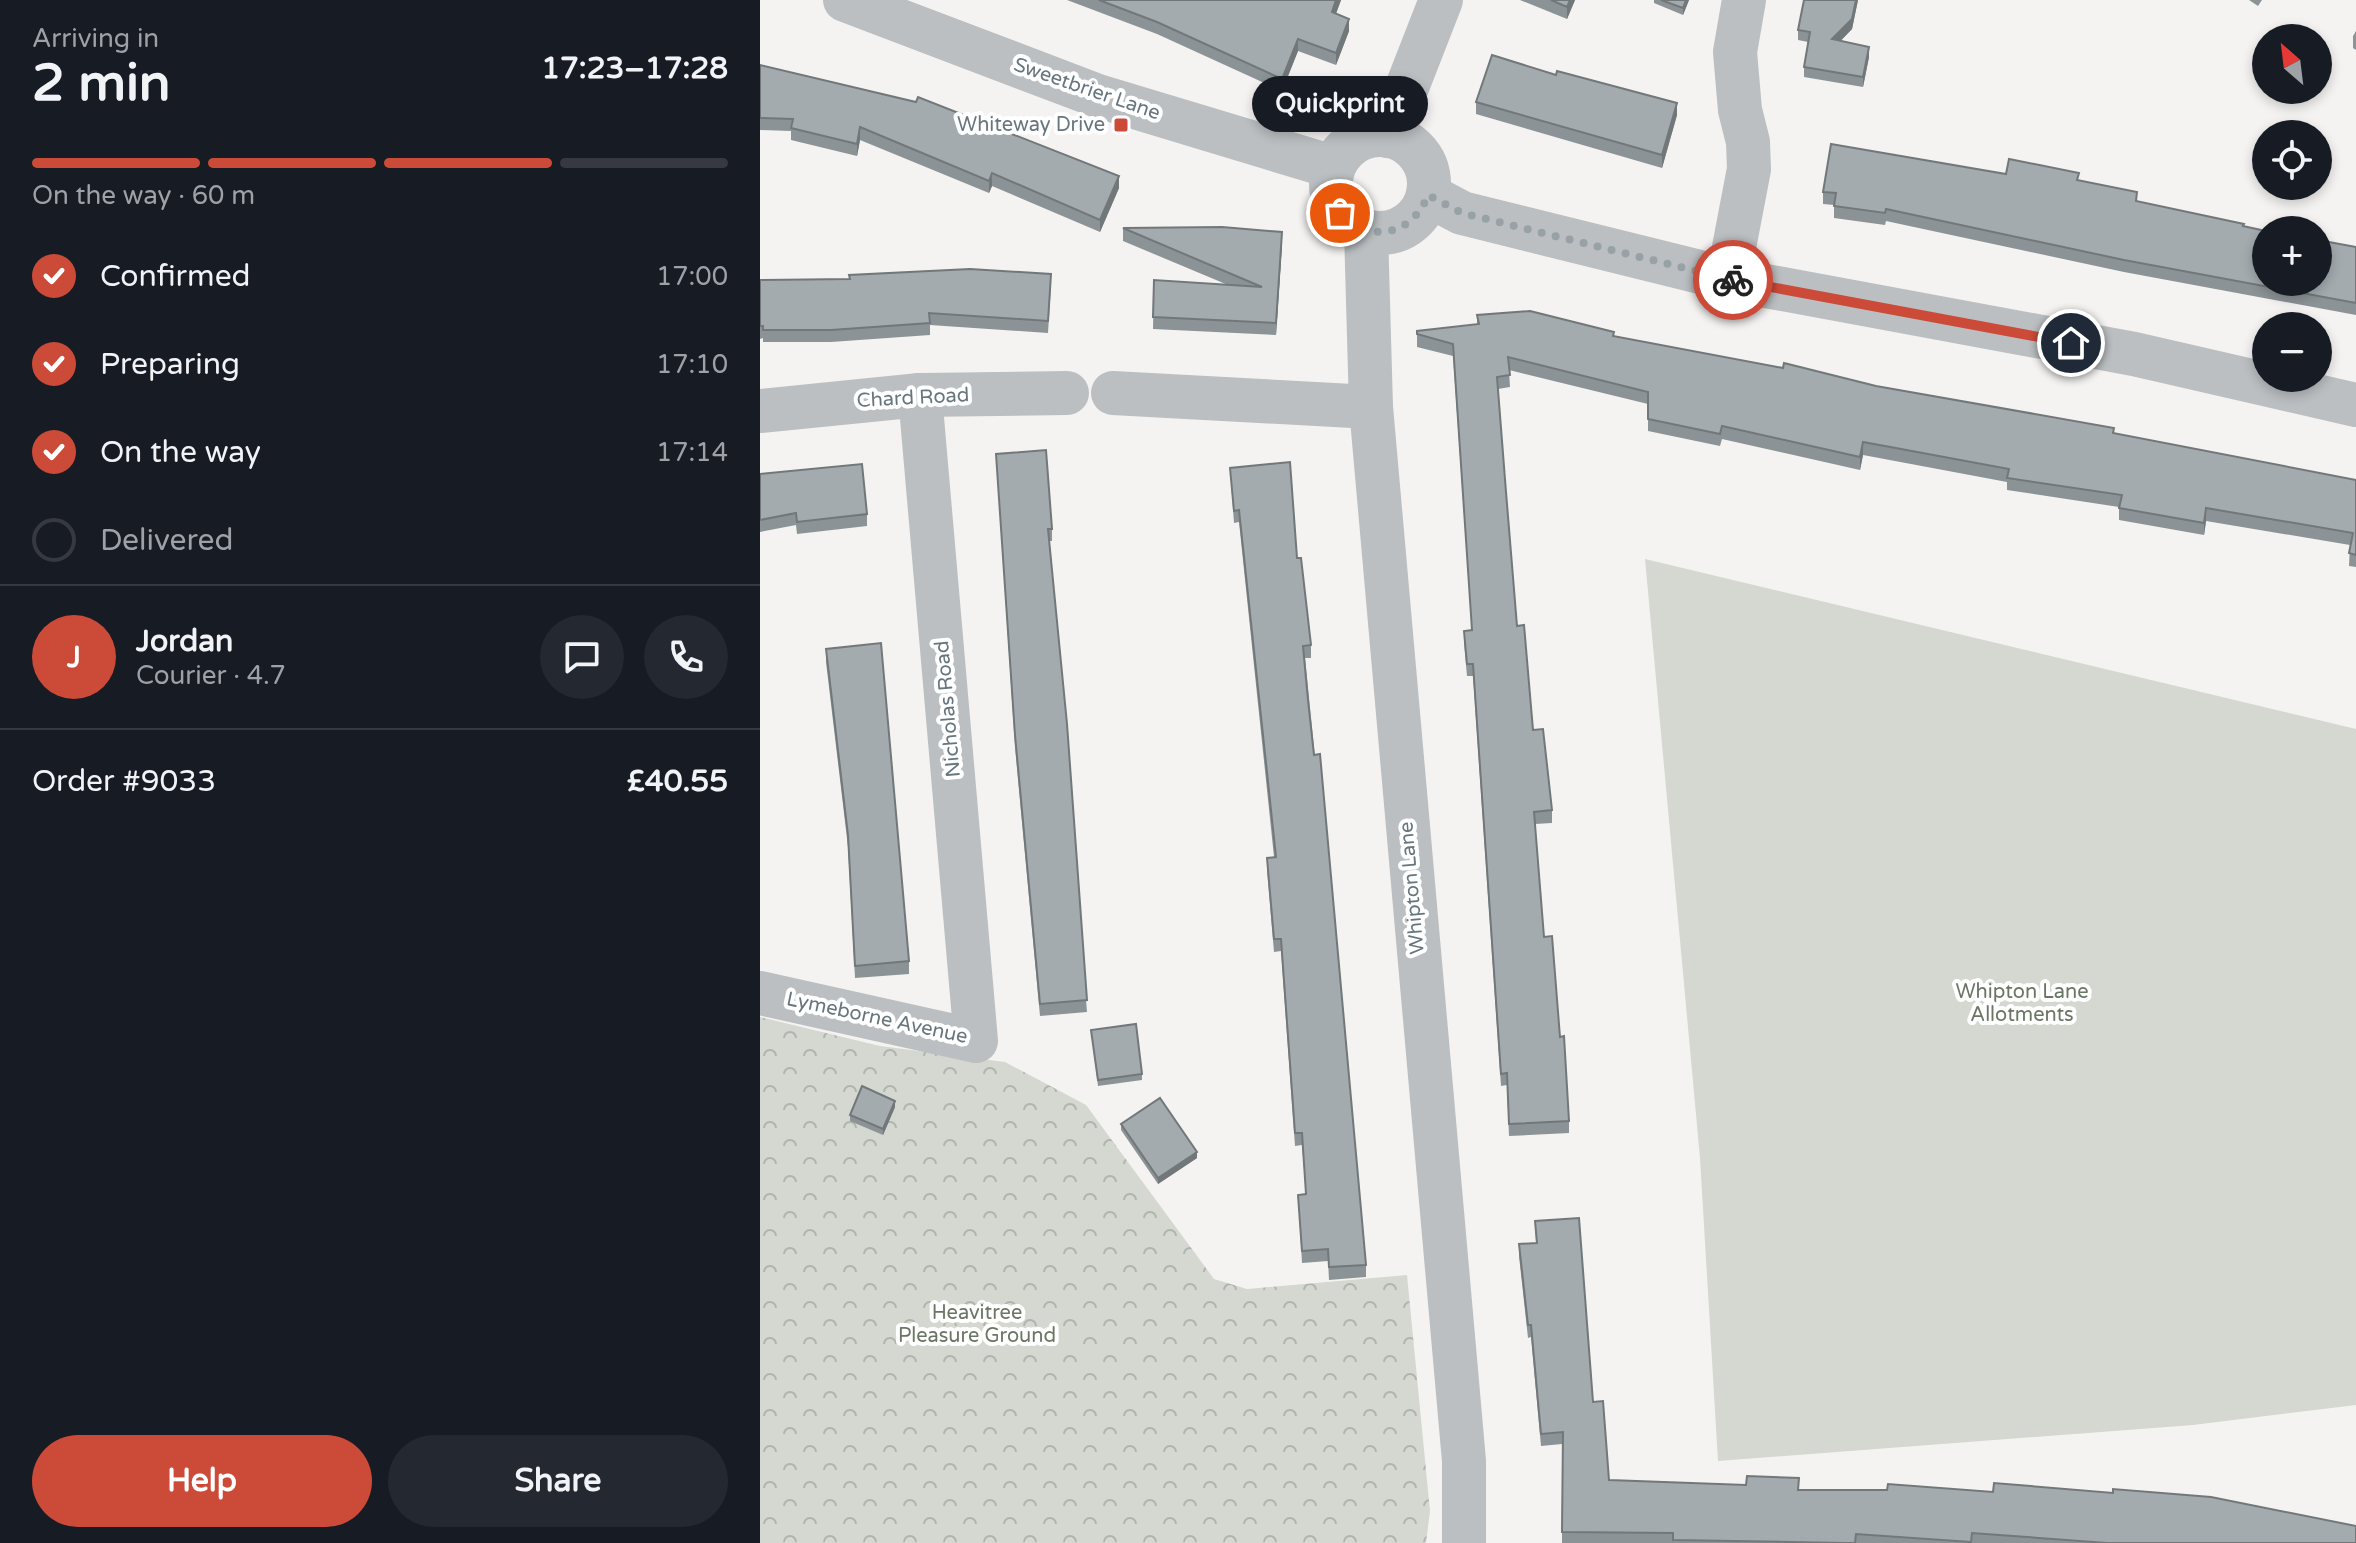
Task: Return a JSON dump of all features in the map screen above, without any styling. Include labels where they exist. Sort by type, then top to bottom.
[{"type":"street","name":"Sweetbrier Lane","points":[[845,0],[924,15],[1098,96],[1333,167]]},
{"type":"street","points":[[1388,136],[1441,0]]},
{"type":"street","points":[[1728,279],[1749,169],[1735,52],[1744,0]]},
{"type":"street","points":[[1371,136],[1404,140],[1421,157],[1429,179],[1428,195],[1422,211],[1404,227],[1382,234],[1351,225],[1332,199],[1333,167],[1355,141],[1371,136]]},
{"type":"street","points":[[1428,195],[1462,213],[1728,279],[2134,354],[2356,405]]},
{"type":"street","name":"Whipton Lane","points":[[1366,231],[1371,407],[1464,1461],[1464,1543]]},
{"type":"street","name":"Chard Road","points":[[760,411],[920,395],[1067,393]]},
{"type":"street","points":[[1113,393],[1371,407]]},
{"type":"street","name":"Nicholas Road","points":[[920,395],[976,1022]]},
{"type":"street","name":"Lymeborne Avenue","points":[[760,993],[976,1041],[976,1022]]},
{"type":"green space","name":"Whipton Lane Allotments","points":[[1645,559],[2356,729],[2356,1405],[2193,1425],[1718,1461],[1700,1158]]},
{"type":"green space","name":"Heavitree Pleasure Ground","points":[[760,1017],[880,1046],[1005,1062],[1086,1105],[1214,1279],[1247,1289],[1407,1275],[1430,1511],[1426,1543],[760,1543]]},
{"type":"building","points":[[1099,0],[1336,0],[1332,12],[1349,19],[1336,53],[1298,39],[1282,79],[1157,22]]},
{"type":"building","points":[[1551,0],[1570,0],[1567,7]]},
{"type":"building","points":[[1661,0],[1686,0],[1683,8]]},
{"type":"building","points":[[1804,0],[1856,0],[1852,19],[1832,39],[1869,47],[1863,77],[1804,67],[1810,32],[1798,30]]},
{"type":"building","points":[[1492,55],[1556,75],[1557,71],[1677,103],[1662,155],[1476,102]]},
{"type":"building","points":[[760,65],[916,102],[918,97],[1119,176],[1100,220],[992,173],[989,181],[860,127],[857,144],[791,128],[793,119],[760,118]]},
{"type":"building","points":[[1831,144],[2006,174],[2009,159],[2079,173],[2077,180],[2137,192],[2136,201],[2252,228],[2252,284],[1886,209],[1885,213],[1834,206],[1836,193],[1823,192]]},
{"type":"building","points":[[1222,227],[1282,232],[1276,323],[1153,317],[1154,280],[1262,287],[1123,228]]},
{"type":"building","points":[[2332,243],[2356,247],[2356,303],[2318,296],[2332,296]]},
{"type":"building","points":[[970,269],[1051,274],[1048,321],[929,313],[930,323],[831,330],[763,330],[760,326],[760,280],[850,279],[849,275]]},
{"type":"building","points":[[1530,311],[1614,332],[1613,336],[1783,368],[1784,363],[1876,386],[2114,428],[2113,433],[2356,480],[2356,555],[2349,553],[2353,533],[2206,508],[2204,523],[2119,508],[2122,495],[2007,478],[2009,469],[1863,442],[1860,457],[1722,426],[1720,434],[1648,419],[1648,392],[1508,357],[1510,375],[1497,377],[1506,492],[1517,626],[1524,625],[1533,730],[1543,729],[1552,810],[1534,812],[1544,937],[1552,936],[1560,1037],[1564,1036],[1569,1121],[1509,1124],[1507,1073],[1501,1074],[1473,664],[1467,664],[1464,631],[1472,630],[1453,344],[1417,334],[1417,331],[1479,324],[1477,315]]},
{"type":"building","points":[[1046,450],[1052,529],[1048,529],[1067,724],[1087,1000],[1040,1004],[1015,735],[996,454]]},
{"type":"building","points":[[1290,462],[1297,558],[1301,558],[1311,645],[1303,646],[1308,700],[1314,755],[1320,754],[1366,1265],[1329,1267],[1328,1249],[1302,1251],[1298,1195],[1306,1194],[1302,1133],[1295,1133],[1281,939],[1274,939],[1267,858],[1276,857],[1239,510],[1234,511],[1230,468]]},
{"type":"building","points":[[862,464],[867,514],[797,522],[796,513],[760,520],[760,474]]},
{"type":"building","points":[[881,643],[909,961],[855,966],[848,835],[826,649]]},
{"type":"building","points":[[1136,1024],[1142,1074],[1098,1080],[1091,1030]]},
{"type":"building","points":[[862,1086],[895,1101],[883,1129],[850,1115]]},
{"type":"building","points":[[1160,1098],[1197,1152],[1158,1178],[1121,1124]]},
{"type":"building","points":[[1579,1218],[1593,1402],[1603,1401],[1609,1480],[1746,1485],[1747,1476],[1799,1478],[1798,1490],[1887,1490],[1888,1484],[1993,1492],[1994,1483],[2211,1497],[2356,1526],[2356,1543],[2107,1543],[1972,1533],[1971,1542],[1856,1534],[1855,1543],[1845,1543],[1673,1540],[1673,1533],[1562,1532],[1563,1432],[1541,1434],[1531,1325],[1528,1325],[1519,1244],[1537,1243],[1535,1221]]},
{"type":"way so far","points":[[1340,213],[1351,225],[1366,231],[1382,234],[1397,231],[1422,211],[1428,195],[1462,213],[1733,280]]},
{"type":"place","name":"Whiteway Drive","points":[[1121,125]]},
{"type":"place","name":"Quickprint","points":[[1340,213]]},
{"type":"route","points":[[1733,280],[2071,343]]}]
